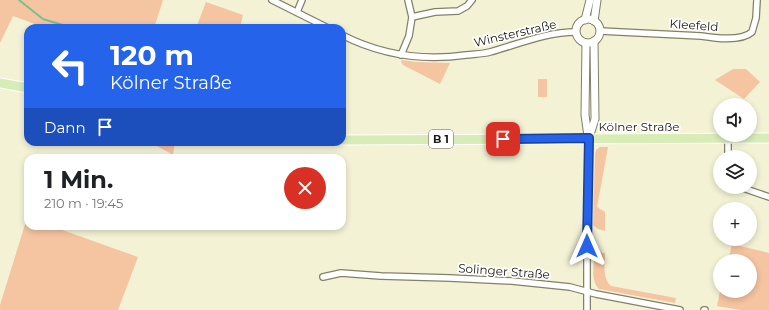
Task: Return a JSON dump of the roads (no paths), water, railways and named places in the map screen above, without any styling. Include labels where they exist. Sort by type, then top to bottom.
[{"type":"main road","points":[[0,82],[24,87]]},
{"type":"main road","name":"Kölner Straße","points":[[346,140],[713,138]]},
{"type":"main road","name":"Kölner Straße","points":[[757,138],[769,138]]},
{"type":"street","points":[[272,0],[320,24]]},
{"type":"street","points":[[296,12],[302,0]]},
{"type":"street","points":[[400,55],[409,36],[412,17],[408,0]]},
{"type":"street","points":[[412,17],[434,12],[458,11],[467,6],[472,0]]},
{"type":"street","points":[[584,20],[590,0]]},
{"type":"street","points":[[594,21],[597,0]]},
{"type":"street","name":"Kleefeld","points":[[600,31],[715,38],[744,37],[752,32],[756,18],[757,0]]},
{"type":"street","points":[[584,20],[594,21],[600,31],[599,35],[594,41],[586,43],[579,40],[576,32],[578,24],[584,20]]},
{"type":"street","name":"Winsterstraße","points":[[346,37],[356,42],[381,50],[400,55],[424,58],[487,53],[544,36],[576,32]]},
{"type":"street","points":[[589,138],[595,118],[594,41]]},
{"type":"street","points":[[586,43],[585,118],[589,138],[586,290],[587,310]]},
{"type":"street","points":[[757,193],[769,197]]},
{"type":"street","name":"Solinger Straße","points":[[323,277],[342,273],[381,276],[488,279],[570,287],[586,290],[596,294],[680,310]]},
{"type":"waterway","points":[[19,0],[43,19],[59,24]]}]
